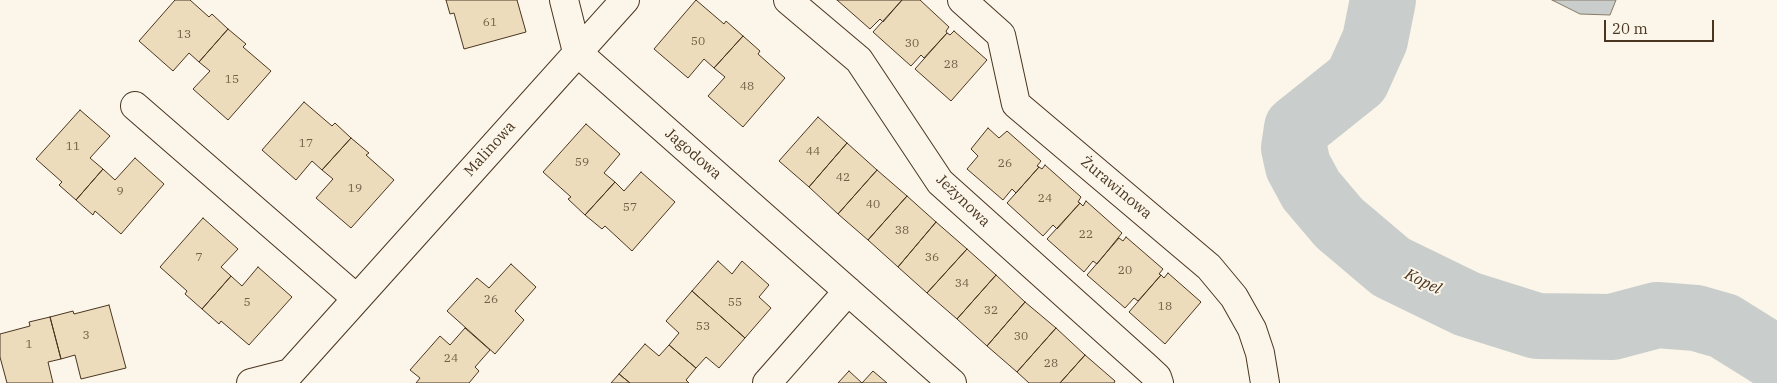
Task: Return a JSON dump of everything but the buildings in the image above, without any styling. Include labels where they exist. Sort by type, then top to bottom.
[{"type":"street","points":[[564,0],[578,52]]},
{"type":"street","name":"Malinowa","points":[[252,383],[290,373],[625,0]]},
{"type":"street","name":"Jeżynowa","points":[[788,0],[859,60],[940,182],[1146,366],[1157,377],[1159,383]]},
{"type":"street","name":"Żurawinowa","points":[[962,0],[1001,35],[1016,104],[1209,267],[1234,297],[1252,329],[1260,353],[1265,383]]},
{"type":"street","name":"Jagodowa","points":[[578,52],[952,383]]},
{"type":"street","points":[[135,106],[356,298]]},
{"type":"street","points":[[767,383],[848,291]]},
{"type":"shaded area","points":[[1552,0],[1616,0],[1610,15],[1580,14]]},
{"type":"waterway","name":"Kopel","points":[[1383,0],[1375,40],[1357,80],[1297,128],[1294,148],[1298,166],[1311,190],[1339,223],[1391,267],[1467,304],[1537,326],[1612,327],[1657,315],[1696,318],[1724,326],[1777,359]]}]
